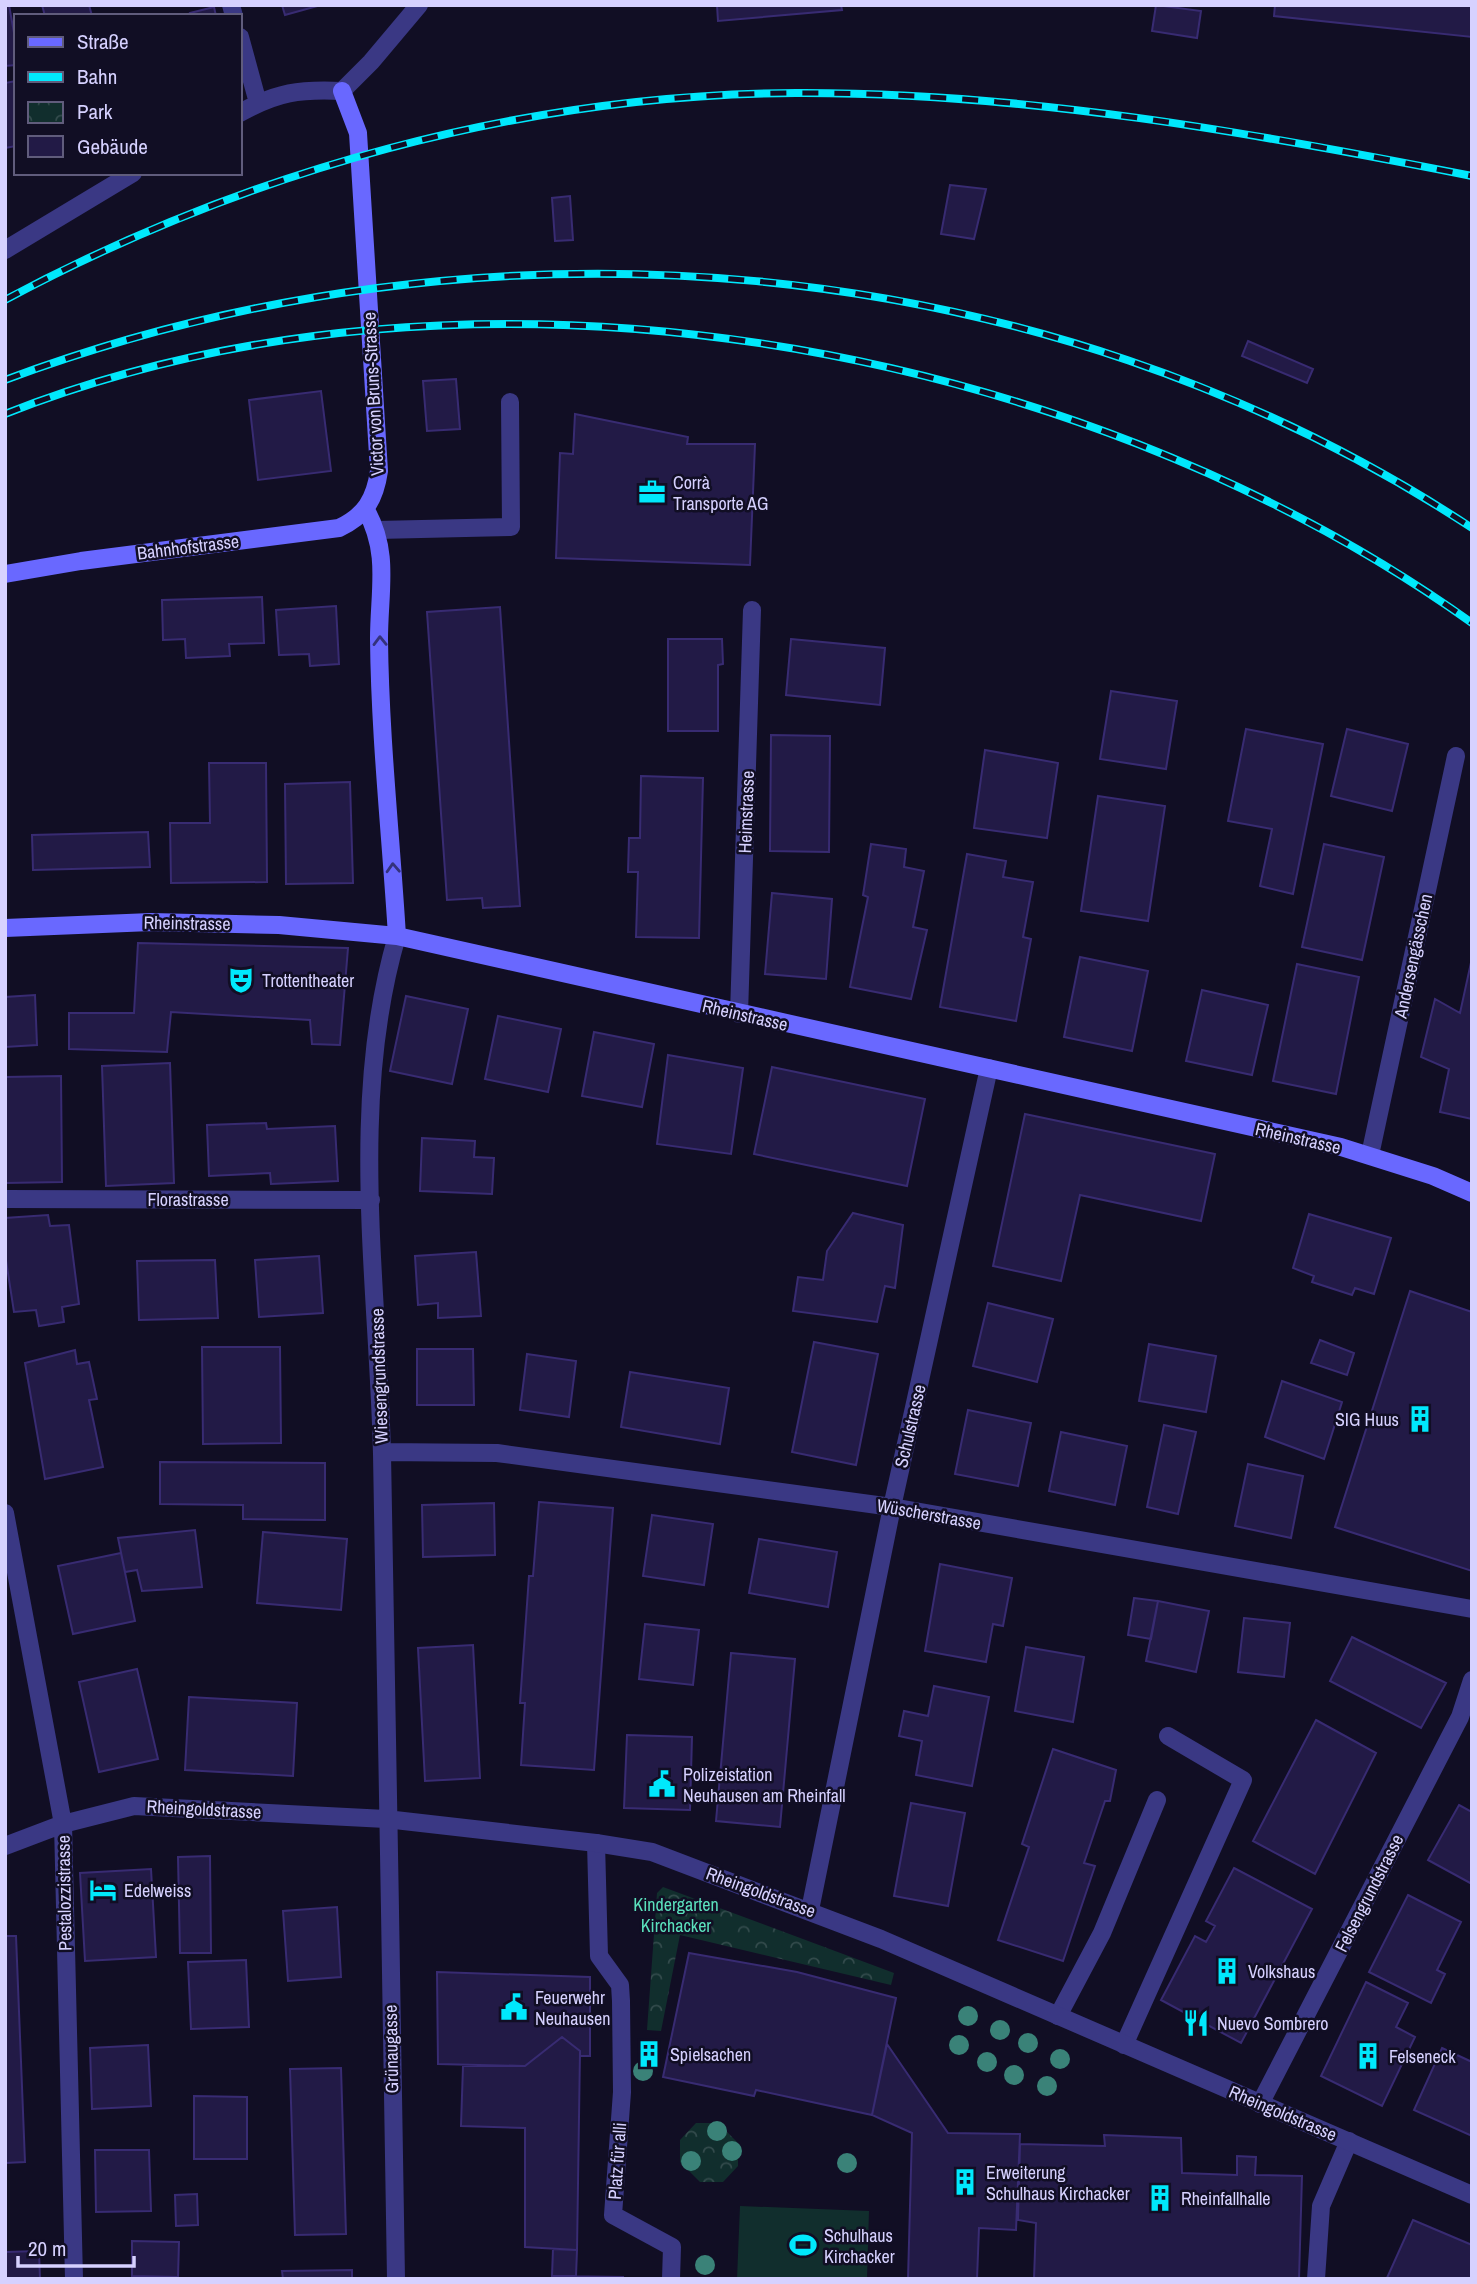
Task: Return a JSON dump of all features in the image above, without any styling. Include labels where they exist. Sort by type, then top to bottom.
[{"type":"street","points":[[242,112],[258,103],[300,89],[342,90],[372,62],[419,5]]},
{"type":"street","points":[[242,44],[258,103]]},
{"type":"street","name":"Victor von Bruns-Strasse","points":[[342,90],[358,133],[379,471],[376,489],[366,510]]},
{"type":"street","points":[[5,250],[130,175]]},
{"type":"street","points":[[377,530],[511,527],[510,402]]},
{"type":"street","points":[[366,510],[377,530],[382,550],[379,639],[397,936]]},
{"type":"street","name":"Bahnhofstrasse","points":[[5,574],[81,561],[339,528],[366,510]]},
{"type":"street","name":"Heimstrasse","points":[[739,1014],[752,610]]},
{"type":"street","name":"Andersengässchen","points":[[1370,1155],[1456,756]]},
{"type":"street","name":"Rheinstrasse","points":[[5,928],[151,922],[279,925],[397,936],[1370,1155],[1472,1193]]},
{"type":"street","name":"Wiesengrundstrasse","points":[[386,1819],[382,1452],[371,1200],[371,1059],[397,936]]},
{"type":"street","name":"Schulstrasse","points":[[810,1910],[892,1507],[989,1068]]},
{"type":"street","name":"Florastrasse","points":[[5,1199],[371,1200]]},
{"type":"street","name":"Wüscherstrasse","points":[[382,1452],[496,1453],[892,1507],[1472,1609]]},
{"type":"street","name":"Pestalozzistrasse","points":[[5,1513],[62,1824],[74,2279]]},
{"type":"street","name":"Felsengrundstrasse","points":[[1260,2104],[1460,1717],[1472,1679]]},
{"type":"street","points":[[1124,2045],[1242,1780],[1168,1737]]},
{"type":"street","points":[[1058,2016],[1102,1933],[1157,1800]]},
{"type":"street","name":"Rheingoldstrasse","points":[[5,1846],[62,1824],[134,1805],[386,1819],[652,1852],[810,1910],[1472,2195]]},
{"type":"street","name":"Grünaugasse","points":[[386,1819],[396,2279]]},
{"type":"street","name":"Platz für alli","points":[[596,1843],[598,1956],[620,1985],[622,2092],[613,2215],[672,2248],[671,2279]]},
{"type":"street","points":[[1316,2279],[1321,2206],[1349,2141]]},
{"type":"green space","name":"Kindergarten Kirchacker","points":[[663,1887],[894,1973],[891,1985],[680,1935],[661,2031],[647,2030],[657,1893]]},
{"type":"green space","points":[[696,2123],[718,2123],[738,2143],[738,2166],[723,2182],[700,2182],[680,2162],[680,2140]]},
{"type":"green space","name":"Schulhaus Kirchacker","points":[[740,2206],[869,2211],[867,2279],[737,2279]]},
{"type":"building","points":[[5,5],[9,5],[14,33],[14,65],[5,66]]},
{"type":"building","points":[[42,5],[89,5],[91,14],[44,14]]},
{"type":"building","points":[[282,5],[321,5],[285,15]]},
{"type":"building","points":[[717,5],[841,5],[842,10],[718,21]]},
{"type":"building","points":[[1156,5],[1201,11],[1197,38],[1152,31]]},
{"type":"building","points":[[1275,5],[1472,5],[1472,37],[1274,16]]},
{"type":"building","points":[[214,7],[216,14],[190,14]]},
{"type":"building","points":[[14,81],[14,146],[5,148],[5,83]]},
{"type":"building","points":[[950,185],[986,189],[974,239],[941,234]]},
{"type":"building","points":[[570,196],[573,240],[555,241],[552,198]]},
{"type":"building","points":[[1248,341],[1313,369],[1307,383],[1242,356]]},
{"type":"building","points":[[456,379],[460,429],[427,431],[423,381]]},
{"type":"building","points":[[321,391],[331,471],[258,480],[249,400]]},
{"type":"building","points":[[575,414],[688,437],[687,444],[755,444],[750,565],[556,558],[560,453],[573,454]]},
{"type":"building","points":[[262,597],[264,643],[229,644],[230,656],[186,658],[185,639],[163,640],[162,600]]},
{"type":"building","points":[[336,606],[339,664],[310,666],[309,654],[279,655],[276,610]]},
{"type":"building","points":[[500,607],[520,906],[483,908],[482,898],[447,900],[427,612]]},
{"type":"building","points":[[668,639],[722,639],[723,664],[718,665],[718,731],[668,731]]},
{"type":"building","points":[[791,639],[885,648],[880,705],[786,695]]},
{"type":"building","points":[[1111,691],[1177,701],[1166,769],[1100,759]]},
{"type":"building","points":[[1246,729],[1323,744],[1293,894],[1260,886],[1272,829],[1228,821]]},
{"type":"building","points":[[1347,729],[1408,744],[1392,811],[1331,796]]},
{"type":"building","points":[[771,735],[830,736],[829,852],[770,851]]},
{"type":"building","points":[[985,750],[1058,763],[1047,838],[974,828]]},
{"type":"building","points":[[209,763],[266,763],[267,882],[171,883],[170,823],[210,823]]},
{"type":"building","points":[[641,776],[703,778],[699,938],[636,937],[638,872],[628,872],[629,838],[640,838]]},
{"type":"building","points":[[350,782],[353,883],[286,884],[285,784]]},
{"type":"building","points":[[1098,796],[1165,806],[1148,921],[1081,911]]},
{"type":"building","points":[[148,832],[150,867],[33,870],[32,835]]},
{"type":"building","points":[[871,844],[906,849],[904,867],[924,871],[913,927],[927,930],[911,999],[850,987],[868,897],[863,895]]},
{"type":"building","points":[[1324,844],[1384,857],[1362,960],[1302,947]]},
{"type":"building","points":[[967,854],[1006,861],[1003,877],[1033,882],[1023,937],[1031,939],[1016,1021],[940,1007]]},
{"type":"building","points":[[772,893],[832,899],[826,979],[765,974]]},
{"type":"building","name":"Trottentheater","points":[[138,943],[348,948],[340,1045],[312,1044],[310,1020],[171,1012],[167,1052],[69,1049],[69,1013],[134,1013]]},
{"type":"building","points":[[1080,957],[1148,971],[1132,1051],[1064,1037]]},
{"type":"building","points":[[1472,958],[1472,1119],[1440,1112],[1449,1069],[1421,1057],[1435,999],[1460,1013]]},
{"type":"building","points":[[1297,964],[1359,977],[1336,1094],[1273,1081]]},
{"type":"building","points":[[1202,990],[1268,1005],[1252,1075],[1186,1061]]},
{"type":"building","points":[[35,995],[37,1045],[5,1047],[5,997]]},
{"type":"building","points":[[406,996],[468,1009],[452,1084],[390,1071]]},
{"type":"building","points":[[498,1016],[561,1029],[548,1092],[485,1079]]},
{"type":"building","points":[[594,1032],[654,1044],[642,1107],[582,1096]]},
{"type":"building","points":[[668,1055],[743,1068],[731,1154],[657,1144]]},
{"type":"building","points":[[170,1063],[174,1183],[106,1186],[102,1066]]},
{"type":"building","points":[[772,1067],[925,1099],[907,1186],[754,1154]]},
{"type":"building","points":[[61,1076],[62,1182],[5,1183],[5,1077]]},
{"type":"building","points":[[1025,1114],[1215,1154],[1201,1221],[1080,1195],[1061,1281],[993,1266]]},
{"type":"building","points":[[266,1123],[267,1129],[335,1126],[338,1181],[271,1184],[270,1173],[209,1176],[207,1125]]},
{"type":"building","points":[[422,1138],[475,1141],[474,1157],[494,1158],[492,1194],[420,1191]]},
{"type":"building","points":[[853,1213],[903,1225],[895,1288],[885,1286],[877,1322],[793,1311],[798,1277],[823,1280],[827,1251]]},
{"type":"building","points":[[1309,1214],[1391,1238],[1374,1294],[1355,1288],[1352,1295],[1312,1282],[1314,1276],[1293,1268]]},
{"type":"building","points":[[48,1215],[50,1226],[69,1225],[79,1304],[62,1307],[64,1322],[39,1326],[36,1310],[14,1312],[5,1254],[5,1218]]},
{"type":"building","points":[[476,1252],[481,1316],[438,1318],[438,1303],[418,1305],[415,1256]]},
{"type":"building","points":[[319,1256],[323,1313],[259,1317],[255,1260]]},
{"type":"building","points":[[215,1260],[218,1318],[139,1320],[137,1261]]},
{"type":"building","name":"SIG Huus","points":[[1410,1291],[1472,1312],[1472,1571],[1335,1527]]},
{"type":"building","points":[[988,1303],[1053,1319],[1037,1382],[973,1366]]},
{"type":"building","points":[[1320,1340],[1354,1353],[1347,1375],[1311,1363]]},
{"type":"building","points":[[814,1342],[878,1354],[856,1465],[792,1452]]},
{"type":"building","points":[[1149,1344],[1216,1356],[1206,1412],[1139,1401]]},
{"type":"building","points":[[202,1347],[280,1347],[281,1443],[203,1444]]},
{"type":"building","points":[[417,1349],[473,1349],[474,1405],[417,1405]]},
{"type":"building","points":[[75,1350],[77,1364],[89,1362],[97,1399],[89,1400],[103,1467],[45,1479],[25,1363]]},
{"type":"building","points":[[527,1354],[576,1361],[569,1417],[520,1410]]},
{"type":"building","points":[[630,1372],[729,1388],[720,1444],[621,1427]]},
{"type":"building","points":[[1282,1381],[1342,1402],[1324,1459],[1265,1437]]},
{"type":"building","points":[[968,1410],[1031,1423],[1018,1486],[955,1474]]},
{"type":"building","points":[[1164,1425],[1196,1432],[1178,1514],[1147,1507]]},
{"type":"building","points":[[1061,1432],[1127,1446],[1115,1505],[1049,1491]]},
{"type":"building","points":[[160,1462],[325,1463],[325,1520],[243,1519],[243,1505],[160,1504]]},
{"type":"building","points":[[1248,1464],[1303,1476],[1291,1538],[1235,1526]]},
{"type":"building","points":[[539,1502],[613,1508],[594,1770],[521,1765],[525,1703],[520,1703],[529,1576],[533,1576]]},
{"type":"building","points":[[494,1503],[495,1555],[423,1557],[422,1505]]},
{"type":"building","points":[[652,1515],[713,1524],[704,1585],[643,1576]]},
{"type":"building","points":[[195,1530],[202,1587],[142,1591],[137,1570],[125,1572],[118,1538]]},
{"type":"building","points":[[263,1532],[347,1539],[341,1610],[257,1603]]},
{"type":"building","points":[[759,1539],[837,1552],[828,1607],[749,1593]]},
{"type":"building","points":[[121,1553],[135,1621],[73,1634],[58,1566]]},
{"type":"building","points":[[940,1564],[1012,1578],[1003,1626],[993,1624],[986,1662],[925,1651]]},
{"type":"building","points":[[1134,1598],[1158,1601],[1151,1639],[1128,1635]]},
{"type":"building","points":[[1158,1601],[1209,1611],[1196,1672],[1146,1661]]},
{"type":"building","points":[[1244,1618],[1290,1623],[1284,1677],[1238,1672]]},
{"type":"building","points":[[645,1624],[699,1630],[693,1685],[639,1679]]},
{"type":"building","points":[[1352,1637],[1446,1683],[1421,1728],[1330,1681]]},
{"type":"building","points":[[473,1645],[480,1778],[425,1781],[418,1648]]},
{"type":"building","points":[[1026,1647],[1084,1657],[1073,1722],[1015,1711]]},
{"type":"building","points":[[731,1653],[795,1659],[780,1827],[716,1821]]},
{"type":"building","points":[[137,1669],[158,1759],[99,1772],[79,1682]]},
{"type":"building","points":[[934,1686],[989,1697],[972,1786],[916,1775],[922,1741],[899,1736],[904,1711],[928,1716]]},
{"type":"building","points":[[189,1697],[297,1703],[293,1776],[185,1770]]},
{"type":"building","points":[[1316,1720],[1376,1753],[1315,1874],[1253,1841]]},
{"type":"building","points":[[627,1735],[692,1737],[690,1810],[624,1808]]},
{"type":"building","points":[[1053,1749],[1116,1770],[1110,1801],[1105,1801],[1084,1863],[1095,1866],[1063,1961],[998,1940],[1029,1847],[1022,1844]]},
{"type":"building","points":[[911,1803],[965,1813],[948,1906],[894,1896]]},
{"type":"building","points":[[1459,1805],[1472,1812],[1472,1884],[1428,1860]]},
{"type":"building","points":[[210,1856],[211,1953],[180,1953],[178,1857]]},
{"type":"building","name":"Volkshaus","points":[[1234,1868],[1312,1909],[1241,2043],[1161,2000],[1195,1936],[1206,1942],[1215,1926],[1206,1921]]},
{"type":"building","points":[[151,1869],[156,1957],[85,1961],[80,1873]]},
{"type":"building","points":[[1408,1895],[1461,1922],[1437,1970],[1445,1974],[1431,2003],[1369,1972]]},
{"type":"building","points":[[337,1907],[341,1977],[288,1981],[283,1911]]},
{"type":"building","points":[[5,1936],[16,1936],[25,2162],[5,2163]]},
{"type":"building","points":[[689,1953],[797,1972],[896,1998],[872,2115],[756,2090],[754,2096],[663,2077]]},
{"type":"building","points":[[246,1960],[249,2027],[191,2029],[188,1962]]},
{"type":"building","name":"Feuerwehr Neuhausen","points":[[437,1972],[590,1977],[590,2056],[580,2056],[580,2051],[562,2037],[525,2066],[438,2064]]},
{"type":"building","name":"Felseneck","points":[[1366,1982],[1408,2003],[1396,2027],[1415,2037],[1382,2106],[1321,2076]]},
{"type":"building","points":[[562,2037],[580,2051],[577,2250],[525,2247],[525,2128],[461,2126],[463,2066],[525,2066]]},
{"type":"building","name":"Spielsachen","points":[[644,2040],[656,2040],[654,2068],[642,2067]]},
{"type":"building","name":"Erweiterung Schulhaus Kirchacker","points":[[887,2044],[948,2133],[1020,2134],[1016,2230],[979,2228],[977,2279],[908,2279],[912,2133],[872,2115]]},
{"type":"building","points":[[148,2045],[151,2106],[92,2109],[90,2048]]},
{"type":"building","points":[[1442,2048],[1472,2062],[1472,2136],[1414,2110]]},
{"type":"building","points":[[341,2068],[346,2234],[295,2235],[290,2069]]},
{"type":"building","points":[[194,2096],[247,2097],[247,2159],[194,2159]]},
{"type":"building","name":"Rheinfallhalle","points":[[1104,2135],[1181,2138],[1182,2173],[1237,2175],[1237,2156],[1256,2157],[1255,2175],[1302,2176],[1299,2279],[1034,2279],[1036,2223],[1018,2220],[1020,2144],[1105,2146]]},
{"type":"building","points":[[95,2150],[149,2150],[151,2211],[96,2212]]},
{"type":"building","points":[[197,2194],[198,2225],[176,2226],[175,2195]]},
{"type":"building","points":[[1413,2220],[1472,2245],[1472,2279],[1336,2279],[1387,2278]]},
{"type":"building","points":[[132,2241],[179,2242],[178,2277],[132,2276]]},
{"type":"building","points":[[553,2249],[577,2250],[576,2276],[552,2276]]},
{"type":"building","points":[[39,2251],[40,2279],[5,2279],[5,2252]]},
{"type":"building","points":[[352,2270],[352,2279],[283,2279],[282,2271]]},
{"type":"building","points":[[552,2276],[623,2277],[623,2279],[552,2279]]},
{"type":"railway","points":[[5,300],[97,254],[192,213],[289,178],[388,148],[489,125],[591,108],[693,97],[796,93],[881,94],[1051,107],[1220,130],[1472,176]]},
{"type":"railway","points":[[5,380],[188,324],[375,288],[566,274],[756,281],[945,310],[1129,360],[1305,433],[1472,528]]},
{"type":"railway","points":[[5,414],[184,359],[372,330],[566,325],[761,343],[954,384],[1139,445],[1313,525],[1472,623]]},
{"type":"place","name":"Corrà Transporte AG","points":[[652,492]]},
{"type":"place","name":"Trottentheater","points":[[241,980]]},
{"type":"place","name":"SIG Huus","points":[[1420,1419]]},
{"type":"place","name":"Polizeistation Neuhausen am Rheinfall","points":[[662,1784]]},
{"type":"place","name":"Edelweiss","points":[[103,1890]]},
{"type":"place","name":"Volkshaus","points":[[1227,1971]]},
{"type":"place","name":"Feuerwehr Neuhausen","points":[[514,2007]]},
{"type":"place","name":"Nuevo Sombrero","points":[[1196,2023]]},
{"type":"place","name":"Spielsachen","points":[[649,2054]]},
{"type":"place","name":"Felseneck","points":[[1368,2056]]},
{"type":"place","name":"Erweiterung Schulhaus Kirchacker","points":[[965,2182]]},
{"type":"place","name":"Rheinfallhalle","points":[[1160,2198]]},
{"type":"place","name":"Schulhaus Kirchacker","points":[[803,2245]]}]
